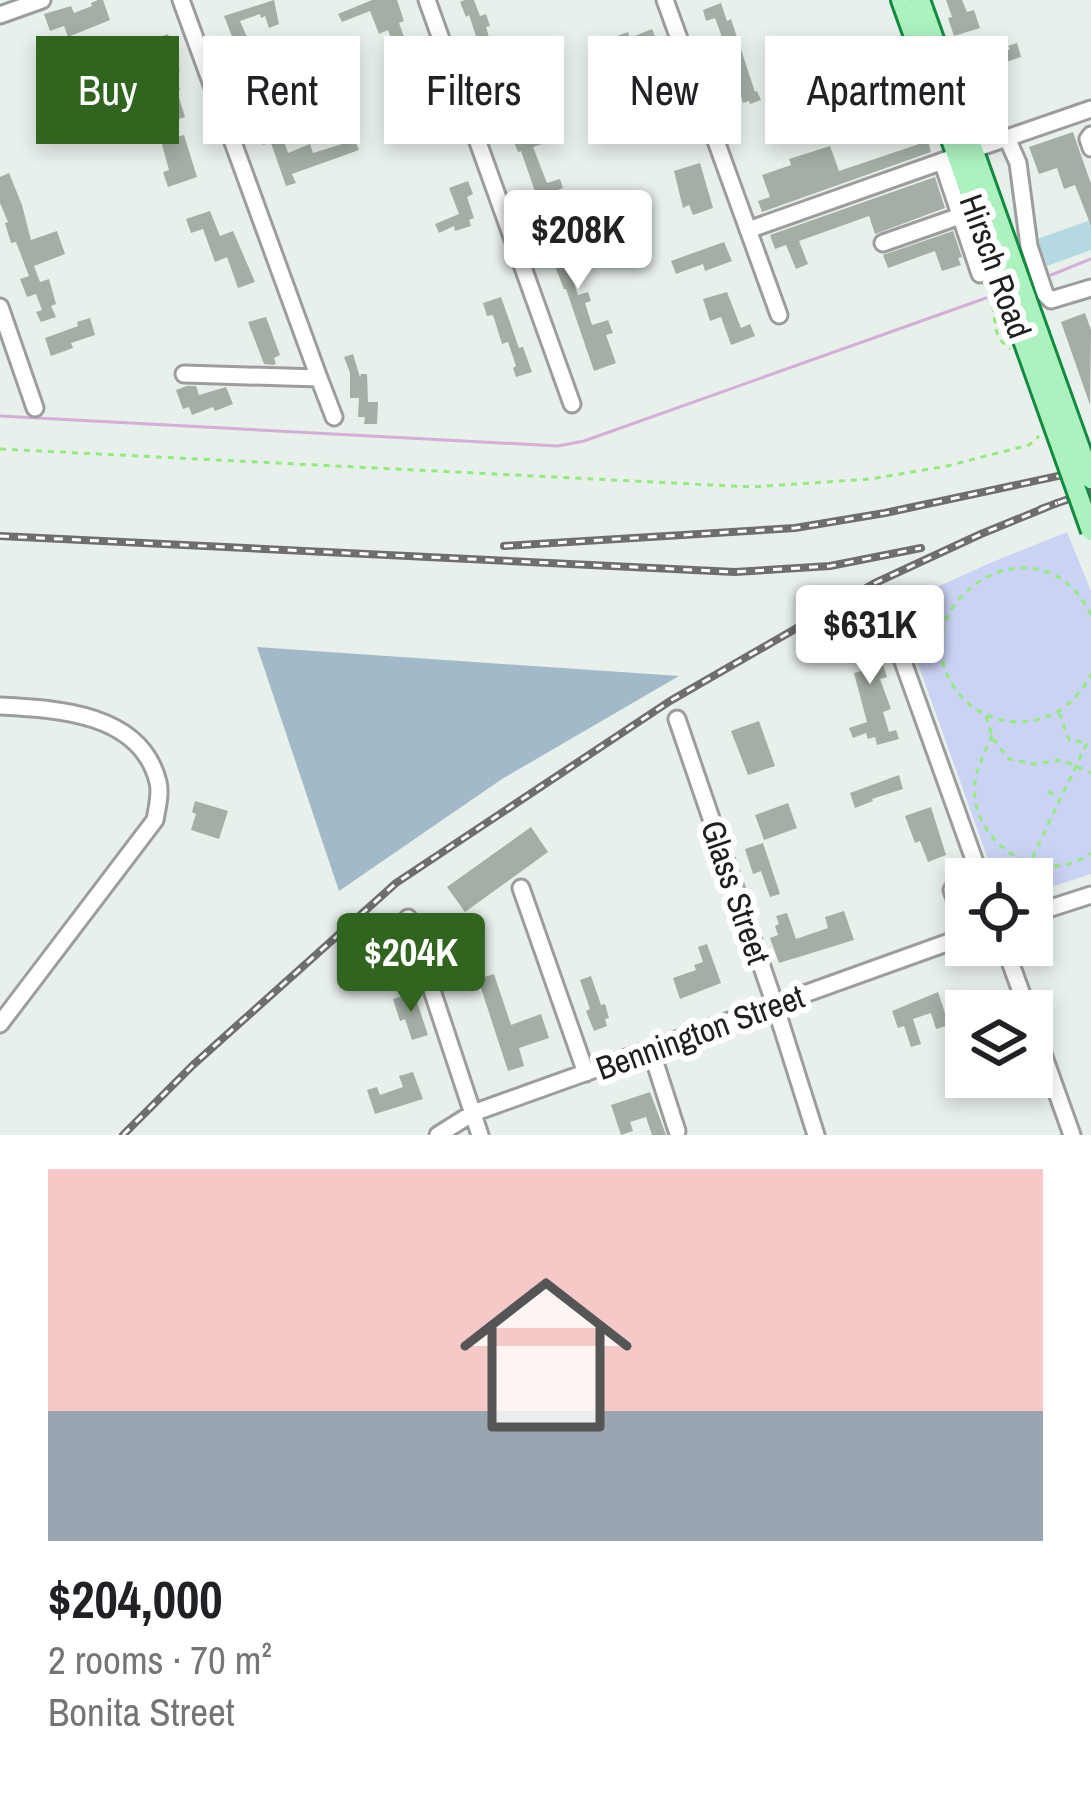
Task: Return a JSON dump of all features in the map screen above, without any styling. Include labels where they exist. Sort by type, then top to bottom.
[{"type":"main road","name":"Hirsch Road","points":[[901,0],[1091,531]]},
{"type":"main road","name":"Hirsch Road","points":[[920,0],[957,156]]},
{"type":"main road","name":"Hirsch Road","points":[[1024,342],[1091,478]]},
{"type":"street","points":[[0,15],[42,0]]},
{"type":"street","points":[[181,0],[334,417]]},
{"type":"street","points":[[427,0],[572,404]]},
{"type":"street","points":[[665,0],[778,315]]},
{"type":"street","points":[[1008,138],[1091,110]]},
{"type":"street","points":[[1091,135],[1091,148]]},
{"type":"street","points":[[1008,140],[1018,163],[1028,245],[1045,294],[1051,300],[1060,299],[1091,288]]},
{"type":"street","points":[[748,230],[990,144]]},
{"type":"street","points":[[957,156],[960,216],[980,274]]},
{"type":"street","points":[[883,243],[960,216]]},
{"type":"street","points":[[0,307],[35,408]]},
{"type":"street","points":[[184,374],[317,374]]},
{"type":"street","points":[[882,603],[973,858]]},
{"type":"street","points":[[0,706],[55,709],[100,721],[124,733],[146,753],[160,786],[155,820],[0,1024]]},
{"type":"street","name":"Glass Street","points":[[676,719],[816,1135]]},
{"type":"street","points":[[521,888],[586,1072]]},
{"type":"street","points":[[1053,907],[1091,895]]},
{"type":"street","points":[[408,918],[480,1135]]},
{"type":"street","name":"Bennington Street","points":[[438,1135],[473,1113],[945,941]]},
{"type":"street","points":[[651,1050],[677,1131]]},
{"type":"street","points":[[1053,1082],[1072,1135]]},
{"type":"path","points":[[980,274],[992,303],[999,341],[1024,342]]},
{"type":"path","points":[[0,449],[752,487],[870,479],[947,466],[1032,443],[1042,428]]},
{"type":"path","points":[[1091,615],[1064,582],[1032,569],[998,571],[968,588],[948,616],[942,638],[944,661],[958,692],[985,714],[1018,722],[1059,711],[1079,694],[1091,674]]},
{"type":"path","points":[[1032,858],[1087,743],[1069,740],[1059,711]]},
{"type":"path","points":[[985,714],[1002,752],[1016,762],[1062,760],[1091,773]]},
{"type":"path","points":[[992,735],[977,766],[978,811],[995,841],[1019,858]]},
{"type":"path","points":[[1048,792],[1059,797]]},
{"type":"path","points":[[1053,865],[1074,863],[1091,853]]},
{"type":"shaded area","points":[[1091,220],[1091,250],[1047,266],[1037,239]]},
{"type":"shaded area","points":[[1067,532],[1091,591],[1091,874],[1053,886],[1053,858],[987,858],[897,605]]},
{"type":"shaded area","points":[[257,647],[679,676],[502,779],[339,891]]},
{"type":"building","points":[[103,0],[110,20],[70,36],[64,26],[50,31],[44,14],[71,6],[74,13]]},
{"type":"building","points":[[274,0],[279,24],[269,28],[260,14],[240,21],[246,36],[232,36],[224,16]]},
{"type":"building","points":[[372,0],[397,0],[404,36],[390,36],[388,30],[379,34],[370,11],[342,22],[338,14]]},
{"type":"building","points":[[474,0],[480,16],[486,14],[489,36],[476,36],[460,2]]},
{"type":"building","points":[[946,0],[962,0],[967,12],[974,10],[980,28],[954,36],[948,18],[952,17]]},
{"type":"building","points":[[721,3],[737,36],[722,36],[715,18],[706,21],[703,10]]},
{"type":"building","points":[[1017,43],[1021,57],[1008,61],[1008,46]]},
{"type":"building","points":[[741,49],[761,100],[743,103],[741,96]]},
{"type":"building","points":[[1073,132],[1091,184],[1091,226],[1075,185],[1064,189],[1057,168],[1039,174],[1029,147]]},
{"type":"building","points":[[184,135],[197,177],[168,187],[162,144],[179,144],[179,136]]},
{"type":"building","points":[[271,144],[285,144],[288,153],[310,144],[313,153],[357,144],[359,150],[292,174],[296,183],[286,186]]},
{"type":"building","points":[[515,144],[542,144],[533,147],[547,183],[560,179],[563,188],[537,197]]},
{"type":"building","points":[[919,144],[929,144],[931,152],[762,212],[758,201],[770,197],[762,175],[791,165],[789,159],[830,146],[839,171]]},
{"type":"building","points":[[700,163],[713,208],[693,215],[689,205],[683,208],[674,171]]},
{"type":"building","points":[[9,173],[31,240],[57,231],[65,254],[34,266],[40,282],[49,279],[56,304],[51,306],[56,317],[41,322],[36,294],[27,297],[20,279],[29,276],[16,242],[11,243],[0,203],[0,177]]},
{"type":"building","points":[[935,177],[945,208],[875,234],[869,216],[799,241],[808,264],[796,269],[786,245],[775,249],[770,235]]},
{"type":"building","points":[[468,181],[473,194],[467,197],[474,218],[469,220],[471,226],[455,231],[454,226],[439,233],[435,224],[459,214],[449,188]]},
{"type":"building","points":[[210,211],[220,236],[233,231],[255,282],[238,288],[227,257],[215,262],[203,229],[191,233],[186,219]]},
{"type":"building","points":[[568,215],[578,246],[571,248],[570,255],[578,295],[588,292],[591,301],[585,303],[592,325],[608,320],[613,333],[606,335],[616,363],[594,371],[542,224]]},
{"type":"building","points":[[953,231],[961,265],[942,271],[935,251],[888,268],[883,255]]},
{"type":"building","points":[[724,242],[732,261],[705,271],[703,264],[676,274],[671,261]]},
{"type":"building","points":[[727,292],[741,328],[750,324],[755,336],[731,345],[721,317],[710,321],[703,299]]},
{"type":"building","points":[[501,297],[532,372],[516,377],[508,342],[502,344],[493,315],[487,316],[483,303]]},
{"type":"building","points":[[1085,313],[1091,330],[1090,405],[1061,322]]},
{"type":"building","points":[[266,317],[280,355],[273,365],[264,364],[248,322]]},
{"type":"building","points":[[90,318],[95,335],[51,356],[45,338]]},
{"type":"building","points":[[353,354],[360,377],[367,374],[368,402],[378,402],[377,424],[364,424],[365,417],[358,417],[359,398],[350,398],[350,373],[344,357]]},
{"type":"building","points":[[196,386],[199,395],[226,387],[233,404],[192,415],[189,407],[183,409],[176,390]]},
{"type":"building","points":[[858,625],[862,636],[873,633],[887,677],[880,679],[891,709],[883,712],[889,732],[896,730],[899,739],[877,745],[875,737],[868,739],[866,733],[853,738],[849,728],[867,722],[854,673],[861,671],[842,631]]},
{"type":"building","points":[[759,721],[775,766],[748,775],[731,731]]},
{"type":"building","points":[[899,775],[903,789],[855,808],[850,793]]},
{"type":"building","points":[[195,801],[228,811],[219,839],[191,830]]},
{"type":"building","points":[[788,803],[797,828],[764,840],[755,815]]},
{"type":"building","points":[[931,807],[946,855],[928,862],[905,816]]},
{"type":"building","points":[[531,827],[548,852],[465,912],[447,887]]},
{"type":"building","points":[[763,843],[780,894],[770,897],[761,871],[753,874],[745,849]]},
{"type":"building","points":[[844,911],[854,940],[779,963],[770,938],[778,935],[776,916],[787,913],[796,939],[828,928],[825,917]]},
{"type":"building","points":[[707,944],[721,983],[680,999],[673,978],[696,970],[694,965],[703,962],[698,947]]},
{"type":"building","points":[[494,974],[511,1025],[541,1014],[549,1038],[519,1048],[524,1066],[508,1071],[478,979]]},
{"type":"building","points":[[591,976],[609,1018],[605,1019],[607,1026],[594,1031],[580,980]]},
{"type":"building","points":[[938,992],[945,1026],[936,1029],[931,1013],[913,1019],[921,1044],[911,1047],[904,1026],[898,1028],[892,1011]]},
{"type":"building","points":[[414,993],[428,1035],[412,1040],[393,999]]},
{"type":"building","points":[[413,1072],[423,1099],[375,1114],[367,1090],[377,1087],[380,1095],[403,1087],[399,1076]]},
{"type":"building","points":[[650,1092],[666,1135],[652,1135],[646,1117],[630,1122],[633,1131],[621,1135],[611,1105]]},
{"type":"waterway","points":[[1051,275],[1091,259]]},
{"type":"waterway","points":[[0,416],[558,446],[584,441],[986,298]]},
{"type":"railway","points":[[504,546],[795,528],[1091,469]]},
{"type":"railway","points":[[1041,509],[1091,491]]},
{"type":"railway","points":[[123,1135],[193,1065],[396,883],[670,701],[875,583],[1057,503]]},
{"type":"railway","points":[[0,536],[735,572],[830,566],[921,548]]}]
